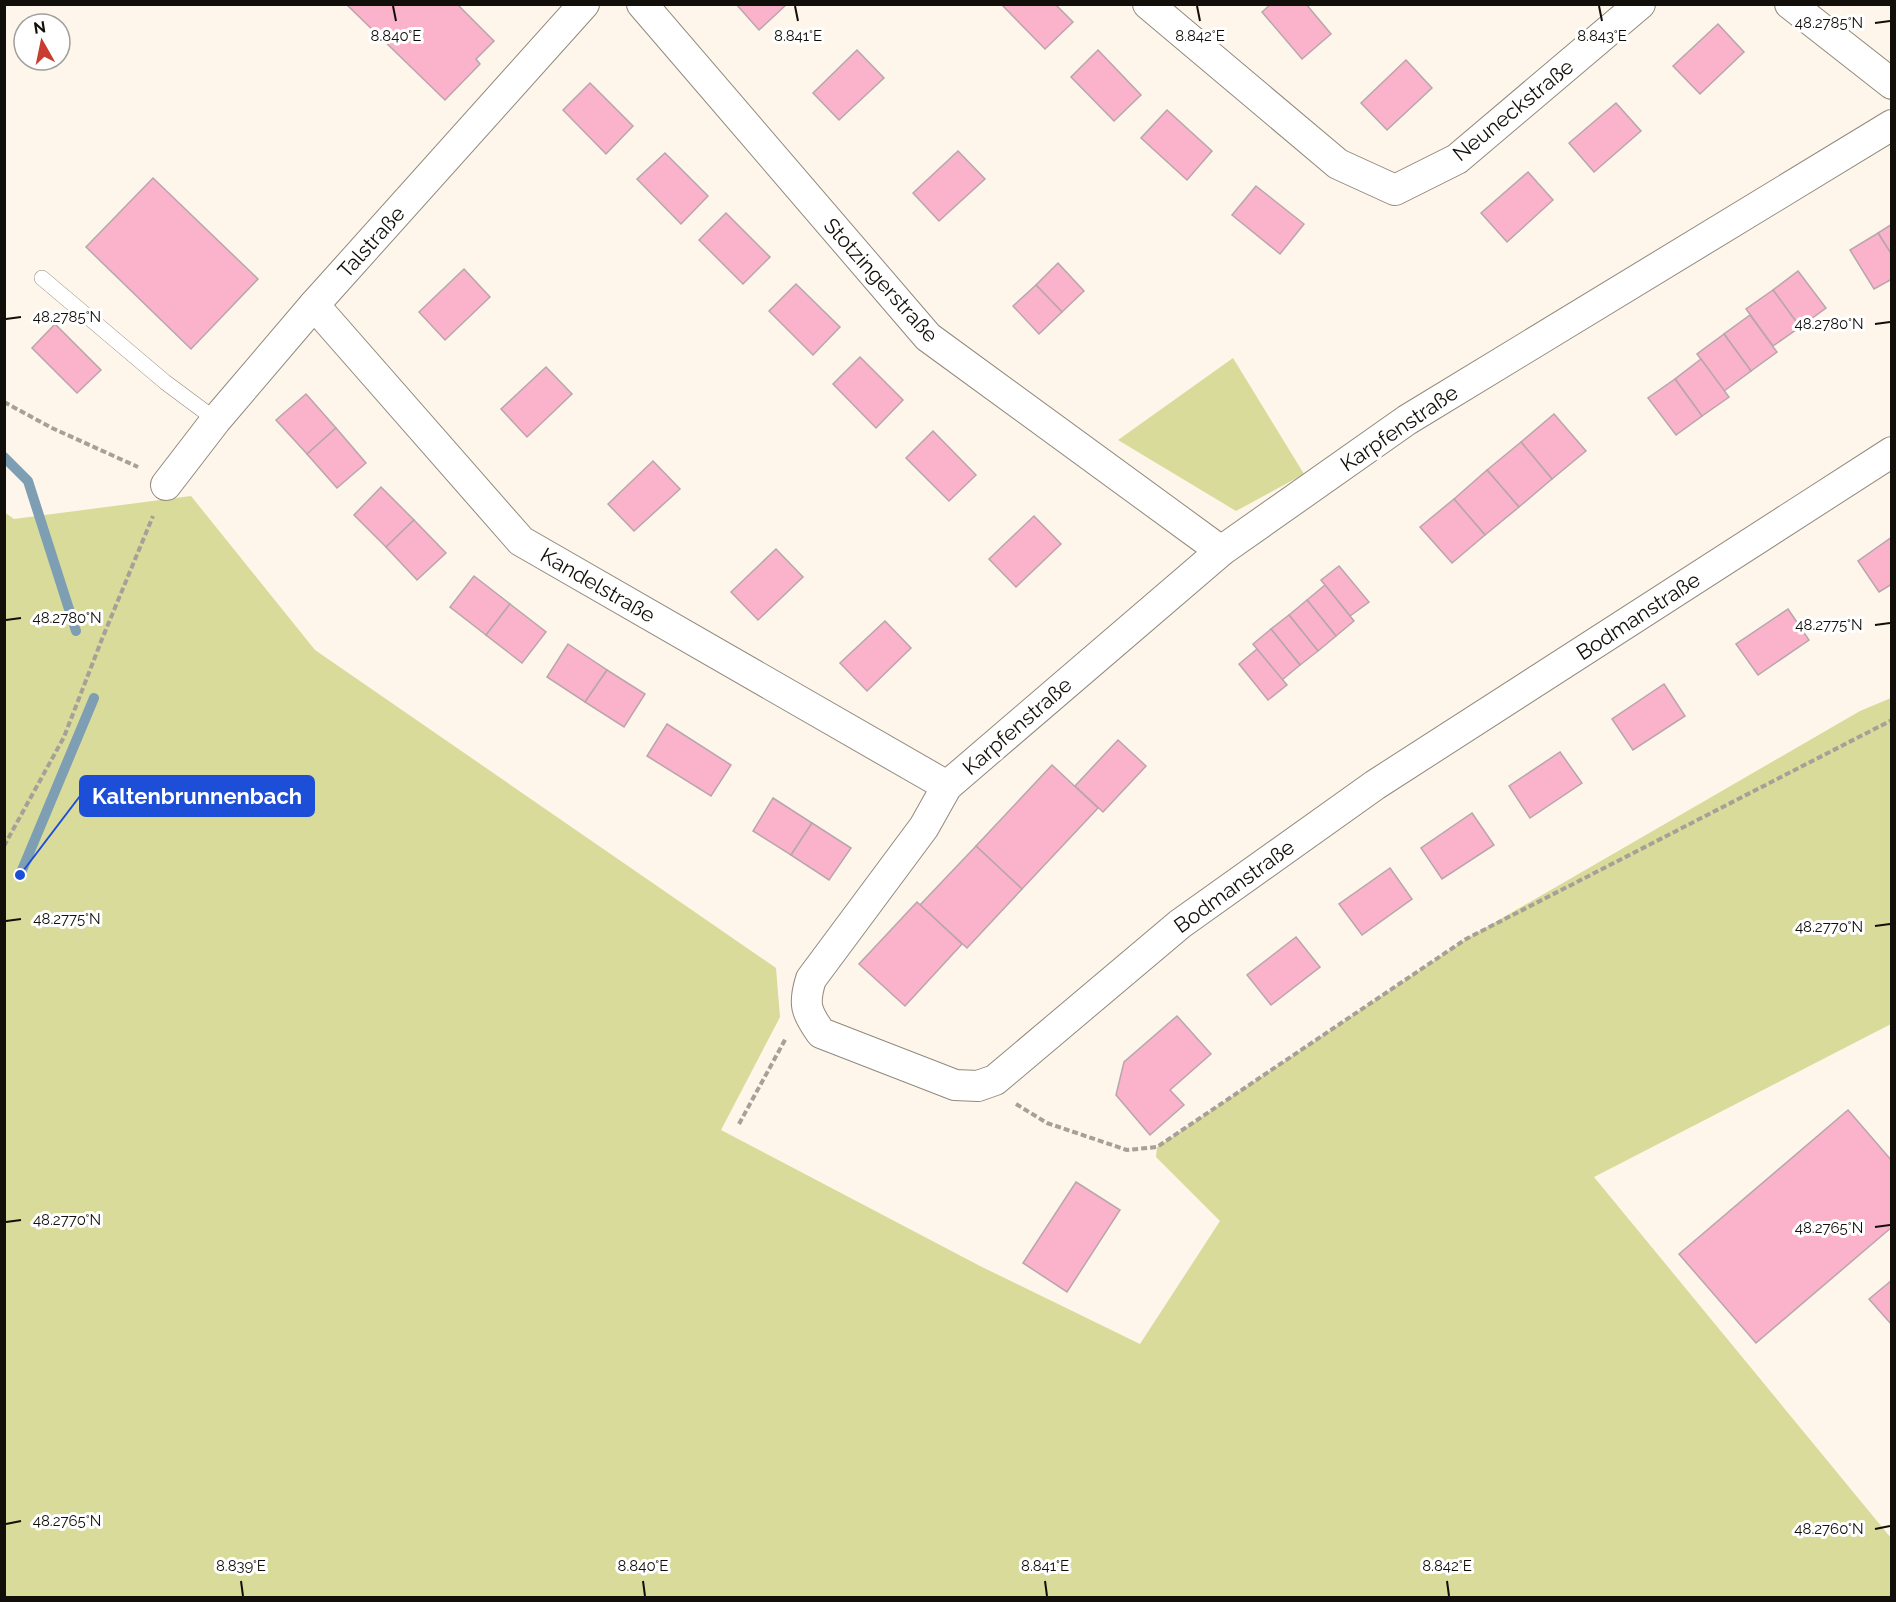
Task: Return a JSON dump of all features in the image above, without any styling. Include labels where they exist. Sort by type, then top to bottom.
[{"type":"street","name":"Talstraße","points":[[167,484],[216,420],[314,305],[584,4]]},
{"type":"street","name":"Stotzingerstraße","points":[[642,4],[928,337],[1221,551]]},
{"type":"street","name":"Neuneckstraße","points":[[1148,4],[1338,164],[1395,190],[1457,159],[1640,4]]},
{"type":"street","points":[[1790,4],[1892,84]]},
{"type":"street","name":"Karpfenstraße","points":[[947,786],[1221,551],[1407,420],[1892,125]]},
{"type":"street","name":"Kandelstraße","points":[[314,305],[521,541],[947,786]]},
{"type":"street","name":"Bodmanstraße","points":[[810,1018],[821,1033],[955,1085],[978,1086],[995,1080],[1180,924],[1375,785],[1892,452]]},
{"type":"street","points":[[810,1018],[805,998],[811,979],[924,827],[947,786]]},
{"type":"lane","points":[[42,278],[165,382],[216,420]]},
{"type":"path","points":[[4,402],[52,428],[132,464],[167,484],[64,737],[4,846]]},
{"type":"path","points":[[995,1080],[1012,1102],[1047,1123],[1127,1150],[1157,1147],[1466,939],[1892,720]]},
{"type":"path","points":[[739,1124],[788,1034],[810,1018]]},
{"type":"green space","points":[[1233,358],[1304,474],[1236,511],[1118,440]]},
{"type":"green space","points":[[191,496],[315,650],[776,968],[780,1017],[721,1130],[980,1266],[1140,1344],[1220,1221],[1156,1157],[1157,1147],[1466,939],[1860,711],[1891,698],[1891,1024],[1594,1177],[1891,1538],[1891,1597],[5,1597],[4,512],[14,519]]},
{"type":"building","points":[[346,4],[457,4],[494,41],[476,59],[480,64],[445,100]]},
{"type":"building","points":[[736,4],[787,4],[759,30]]},
{"type":"building","points":[[1055,4],[1073,22],[1045,49],[1002,5]]},
{"type":"building","points":[[1271,4],[1306,4],[1331,34],[1302,59],[1262,12]]},
{"type":"building","points":[[1718,24],[1744,52],[1700,94],[1673,66]]},
{"type":"building","points":[[857,50],[884,78],[839,120],[813,93]]},
{"type":"building","points":[[1098,50],[1141,95],[1114,121],[1071,77]]},
{"type":"building","points":[[1406,60],[1432,88],[1387,130],[1361,103]]},
{"type":"building","points":[[590,83],[633,126],[606,154],[563,110]]},
{"type":"building","points":[[1616,103],[1641,131],[1594,172],[1569,143]]},
{"type":"building","points":[[1167,110],[1212,151],[1187,180],[1141,138]]},
{"type":"building","points":[[958,151],[985,179],[939,221],[913,193]]},
{"type":"building","points":[[665,153],[708,196],[681,224],[637,179]]},
{"type":"building","points":[[1528,172],[1553,200],[1507,242],[1481,213]]},
{"type":"building","points":[[153,178],[258,279],[191,349],[86,247]]},
{"type":"building","points":[[1256,186],[1304,224],[1280,254],[1232,215]]},
{"type":"building","points":[[726,213],[770,257],[743,284],[699,240]]},
{"type":"building","points":[[1892,224],[1892,255],[1878,233]]},
{"type":"building","points":[[1878,233],[1892,255],[1892,279],[1874,289],[1850,250]]},
{"type":"building","points":[[1058,263],[1084,291],[1062,312],[1036,285]]},
{"type":"building","points":[[464,269],[490,297],[445,340],[419,312]]},
{"type":"building","points":[[1798,271],[1826,308],[1800,327],[1773,290]]},
{"type":"building","points":[[796,284],[840,327],[813,355],[769,311]]},
{"type":"building","points":[[1036,285],[1062,312],[1039,334],[1013,306]]},
{"type":"building","points":[[1773,290],[1800,327],[1773,346],[1746,309]]},
{"type":"building","points":[[1750,315],[1777,352],[1751,371],[1724,334]]},
{"type":"building","points":[[55,324],[101,370],[77,393],[32,348]]},
{"type":"building","points":[[1724,334],[1751,371],[1724,391],[1697,354]]},
{"type":"building","points":[[860,357],[903,400],[876,428],[833,384]]},
{"type":"building","points":[[1701,359],[1729,397],[1702,416],[1675,379]]},
{"type":"building","points":[[546,367],[572,394],[527,437],[501,409]]},
{"type":"building","points":[[1675,379],[1702,416],[1676,435],[1648,398]]},
{"type":"building","points":[[306,394],[336,428],[307,454],[276,420]]},
{"type":"building","points":[[1554,414],[1586,451],[1552,479],[1521,442]]},
{"type":"building","points":[[336,428],[366,463],[337,488],[307,454]]},
{"type":"building","points":[[933,431],[976,475],[949,501],[906,458]]},
{"type":"building","points":[[1521,442],[1552,479],[1519,507],[1487,470]]},
{"type":"building","points":[[653,461],[680,489],[634,531],[608,504]]},
{"type":"building","points":[[1487,470],[1519,507],[1485,535],[1454,499]]},
{"type":"building","points":[[381,487],[414,520],[386,547],[354,515]]},
{"type":"building","points":[[1454,499],[1485,535],[1452,563],[1420,527]]},
{"type":"building","points":[[1034,516],[1061,544],[1016,587],[989,559]]},
{"type":"building","points":[[414,520],[446,553],[417,580],[386,547]]},
{"type":"building","points":[[1892,537],[1892,584],[1879,592],[1858,561]]},
{"type":"building","points":[[776,549],[803,577],[758,620],[731,592]]},
{"type":"building","points":[[1339,566],[1369,602],[1350,616],[1321,580]]},
{"type":"building","points":[[474,576],[510,604],[486,635],[450,607]]},
{"type":"building","points":[[1325,585],[1354,621],[1336,636],[1307,600]]},
{"type":"building","points":[[1307,600],[1336,636],[1318,651],[1289,615]]},
{"type":"building","points":[[510,604],[546,632],[522,663],[486,635]]},
{"type":"building","points":[[1788,609],[1809,640],[1758,675],[1736,644]]},
{"type":"building","points":[[1289,615],[1318,651],[1300,665],[1271,629]]},
{"type":"building","points":[[885,621],[911,648],[867,691],[840,663]]},
{"type":"building","points":[[1271,629],[1300,665],[1282,680],[1253,644]]},
{"type":"building","points":[[568,644],[607,670],[585,702],[547,677]]},
{"type":"building","points":[[1257,649],[1287,685],[1268,700],[1239,664]]},
{"type":"building","points":[[607,670],[645,694],[624,727],[585,702]]},
{"type":"building","points":[[1664,684],[1685,716],[1633,750],[1612,719]]},
{"type":"building","points":[[667,724],[731,765],[711,796],[647,756]]},
{"type":"building","points":[[1118,740],[1146,766],[1103,812],[1075,786]]},
{"type":"building","points":[[1560,752],[1582,783],[1530,818],[1509,786]]},
{"type":"building","points":[[1052,765],[1098,808],[1022,889],[976,846]]},
{"type":"building","points":[[773,798],[812,823],[791,855],[753,831]]},
{"type":"building","points":[[1472,813],[1494,845],[1442,879],[1421,848]]},
{"type":"building","points":[[812,823],[851,848],[829,880],[791,855]]},
{"type":"building","points":[[976,846],[1022,889],[967,948],[920,905]]},
{"type":"building","points":[[1390,868],[1412,899],[1362,935],[1339,904]]},
{"type":"building","points":[[917,902],[962,944],[905,1006],[859,964]]},
{"type":"building","points":[[1296,937],[1320,967],[1271,1005],[1247,975]]},
{"type":"building","points":[[1177,1016],[1211,1054],[1170,1090],[1184,1105],[1150,1135],[1116,1095],[1124,1062]]},
{"type":"building","points":[[1848,1110],[1892,1161],[1892,1227],[1756,1343],[1679,1254]]},
{"type":"building","points":[[1076,1182],[1120,1210],[1067,1292],[1023,1263]]},
{"type":"building","points":[[1892,1280],[1892,1325],[1869,1299]]},
{"type":"waterway","points":[[4,457],[28,481],[76,631]]},
{"type":"waterway","points":[[20,875],[94,698]]},
{"type":"place","name":"Kaltenbrunnenbach","points":[[20,875]]}]
